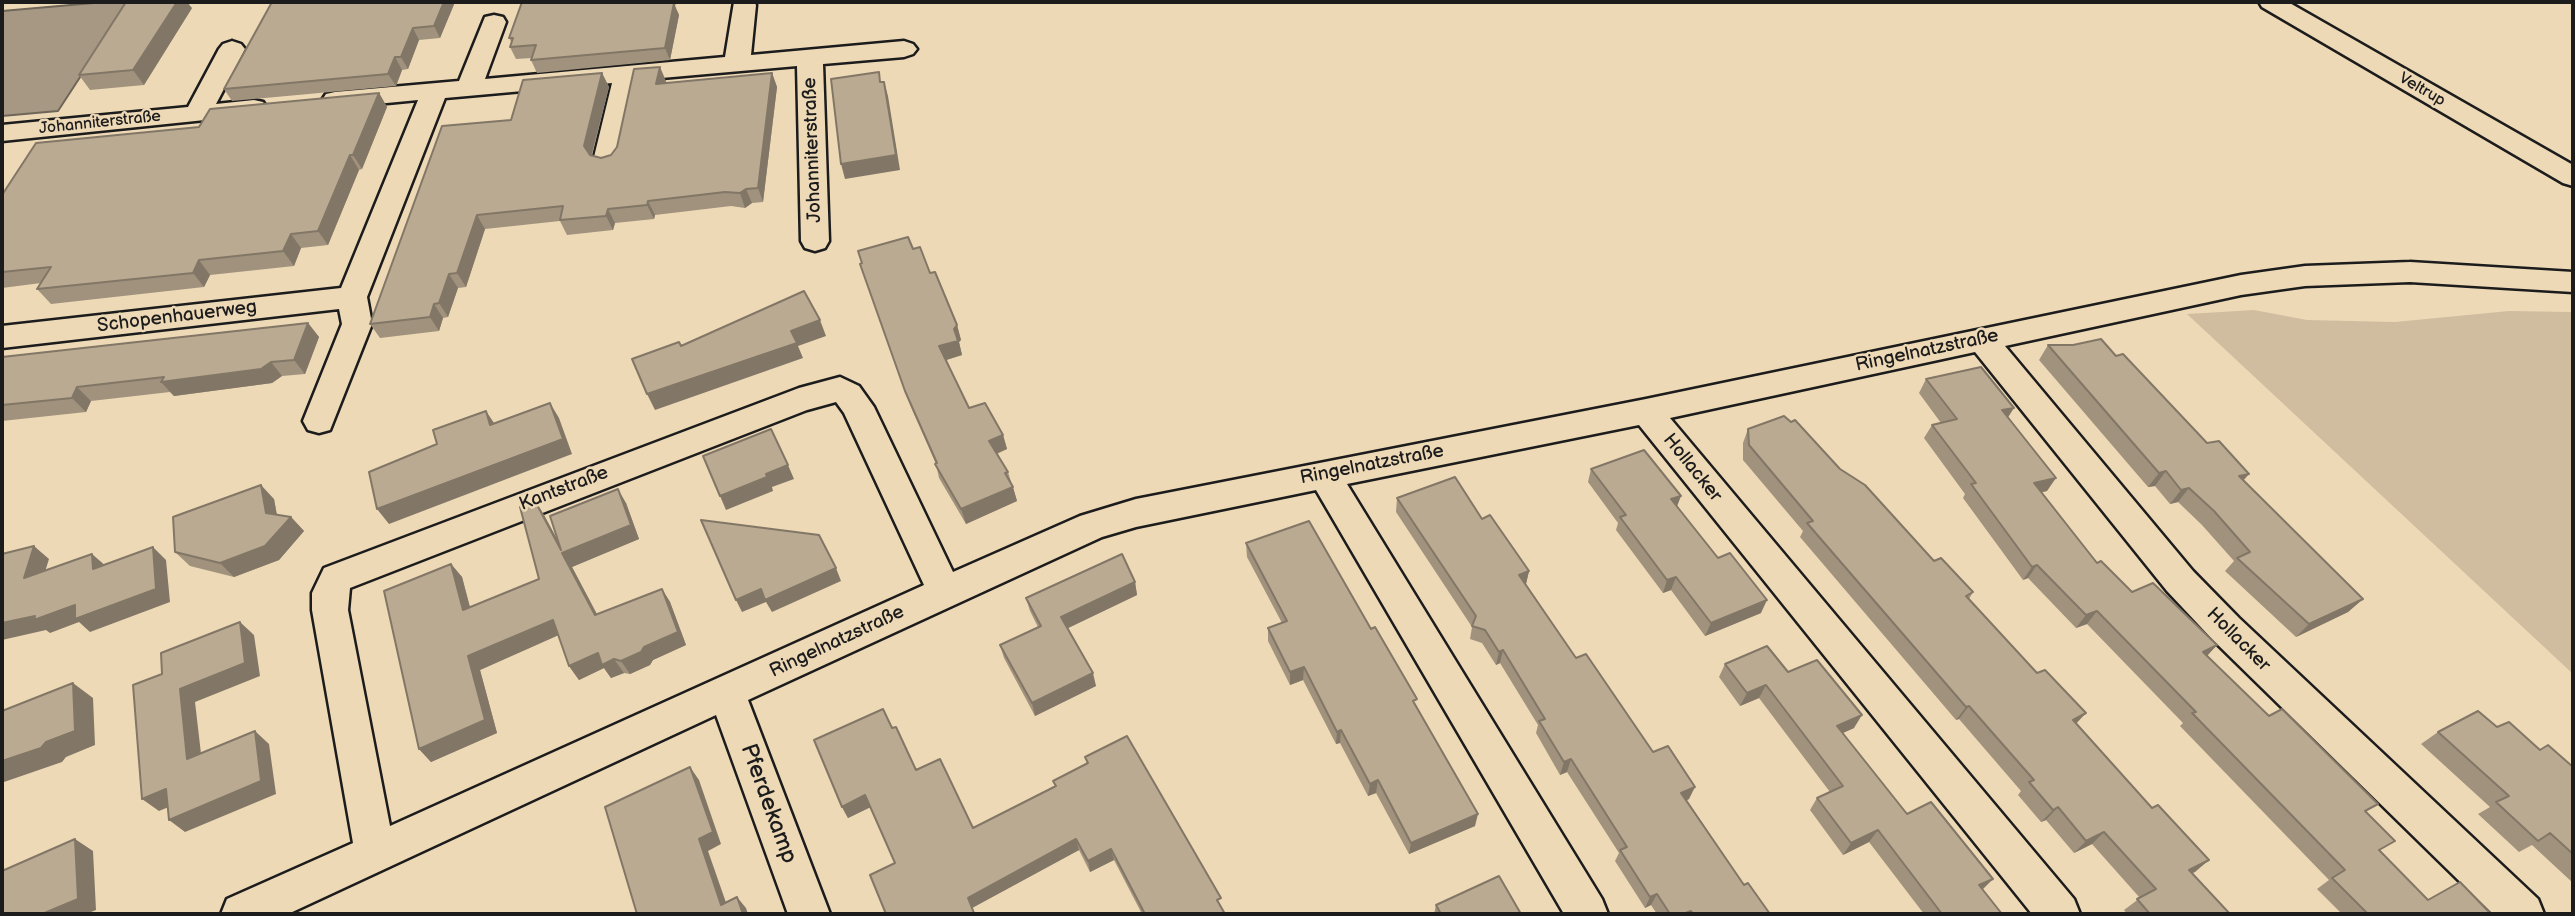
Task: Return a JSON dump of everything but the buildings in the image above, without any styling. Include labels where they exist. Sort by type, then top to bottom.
[{"type":"street","name":"Veltrup","points":[[2271,2],[2573,177]]},
{"type":"street","points":[[737,66],[744,5]]},
{"type":"street","points":[[469,88],[494,22]]},
{"type":"street","points":[[198,113],[232,49]]},
{"type":"street","name":"Johanniterstraße","points":[[316,102],[904,49]]},
{"type":"street","name":"Johanniterstraße","points":[[810,59],[815,241]]},
{"type":"street","points":[[607,162],[627,75]]},
{"type":"street","points":[[319,421],[357,324],[352,297],[435,91]]},
{"type":"street","name":"Johanniterstraße","points":[[10,132],[277,106]]},
{"type":"street","points":[[2,154],[10,132]]},
{"type":"street","name":"Ringelnatzstraße","points":[[258,911],[375,853],[945,592],[1092,526],[1136,513],[1646,411],[2193,294],[2305,276],[2410,272],[2573,282]]},
{"type":"street","name":"Schopenhauerweg","points":[[2,337],[352,297]]},
{"type":"street","name":"Hollacker","points":[[1982,339],[2180,581],[2226,629],[2523,914]]},
{"type":"street","name":"Kantstraße","points":[[375,853],[331,610],[330,593],[337,578],[344,574],[799,400],[840,389],[848,394],[858,407],[945,592]]},
{"type":"street","name":"Hollacker","points":[[1646,411],[2059,914]]},
{"type":"street","points":[[1324,475],[1587,914]]},
{"type":"street","name":"Pferdekamp","points":[[727,694],[809,914]]},
{"type":"shaded area","points":[[129,2],[58,111],[2,116],[2,11]]},
{"type":"shaded area","points":[[2254,310],[2307,320],[2395,322],[2509,311],[2573,312],[2573,674],[2187,314]]}]
